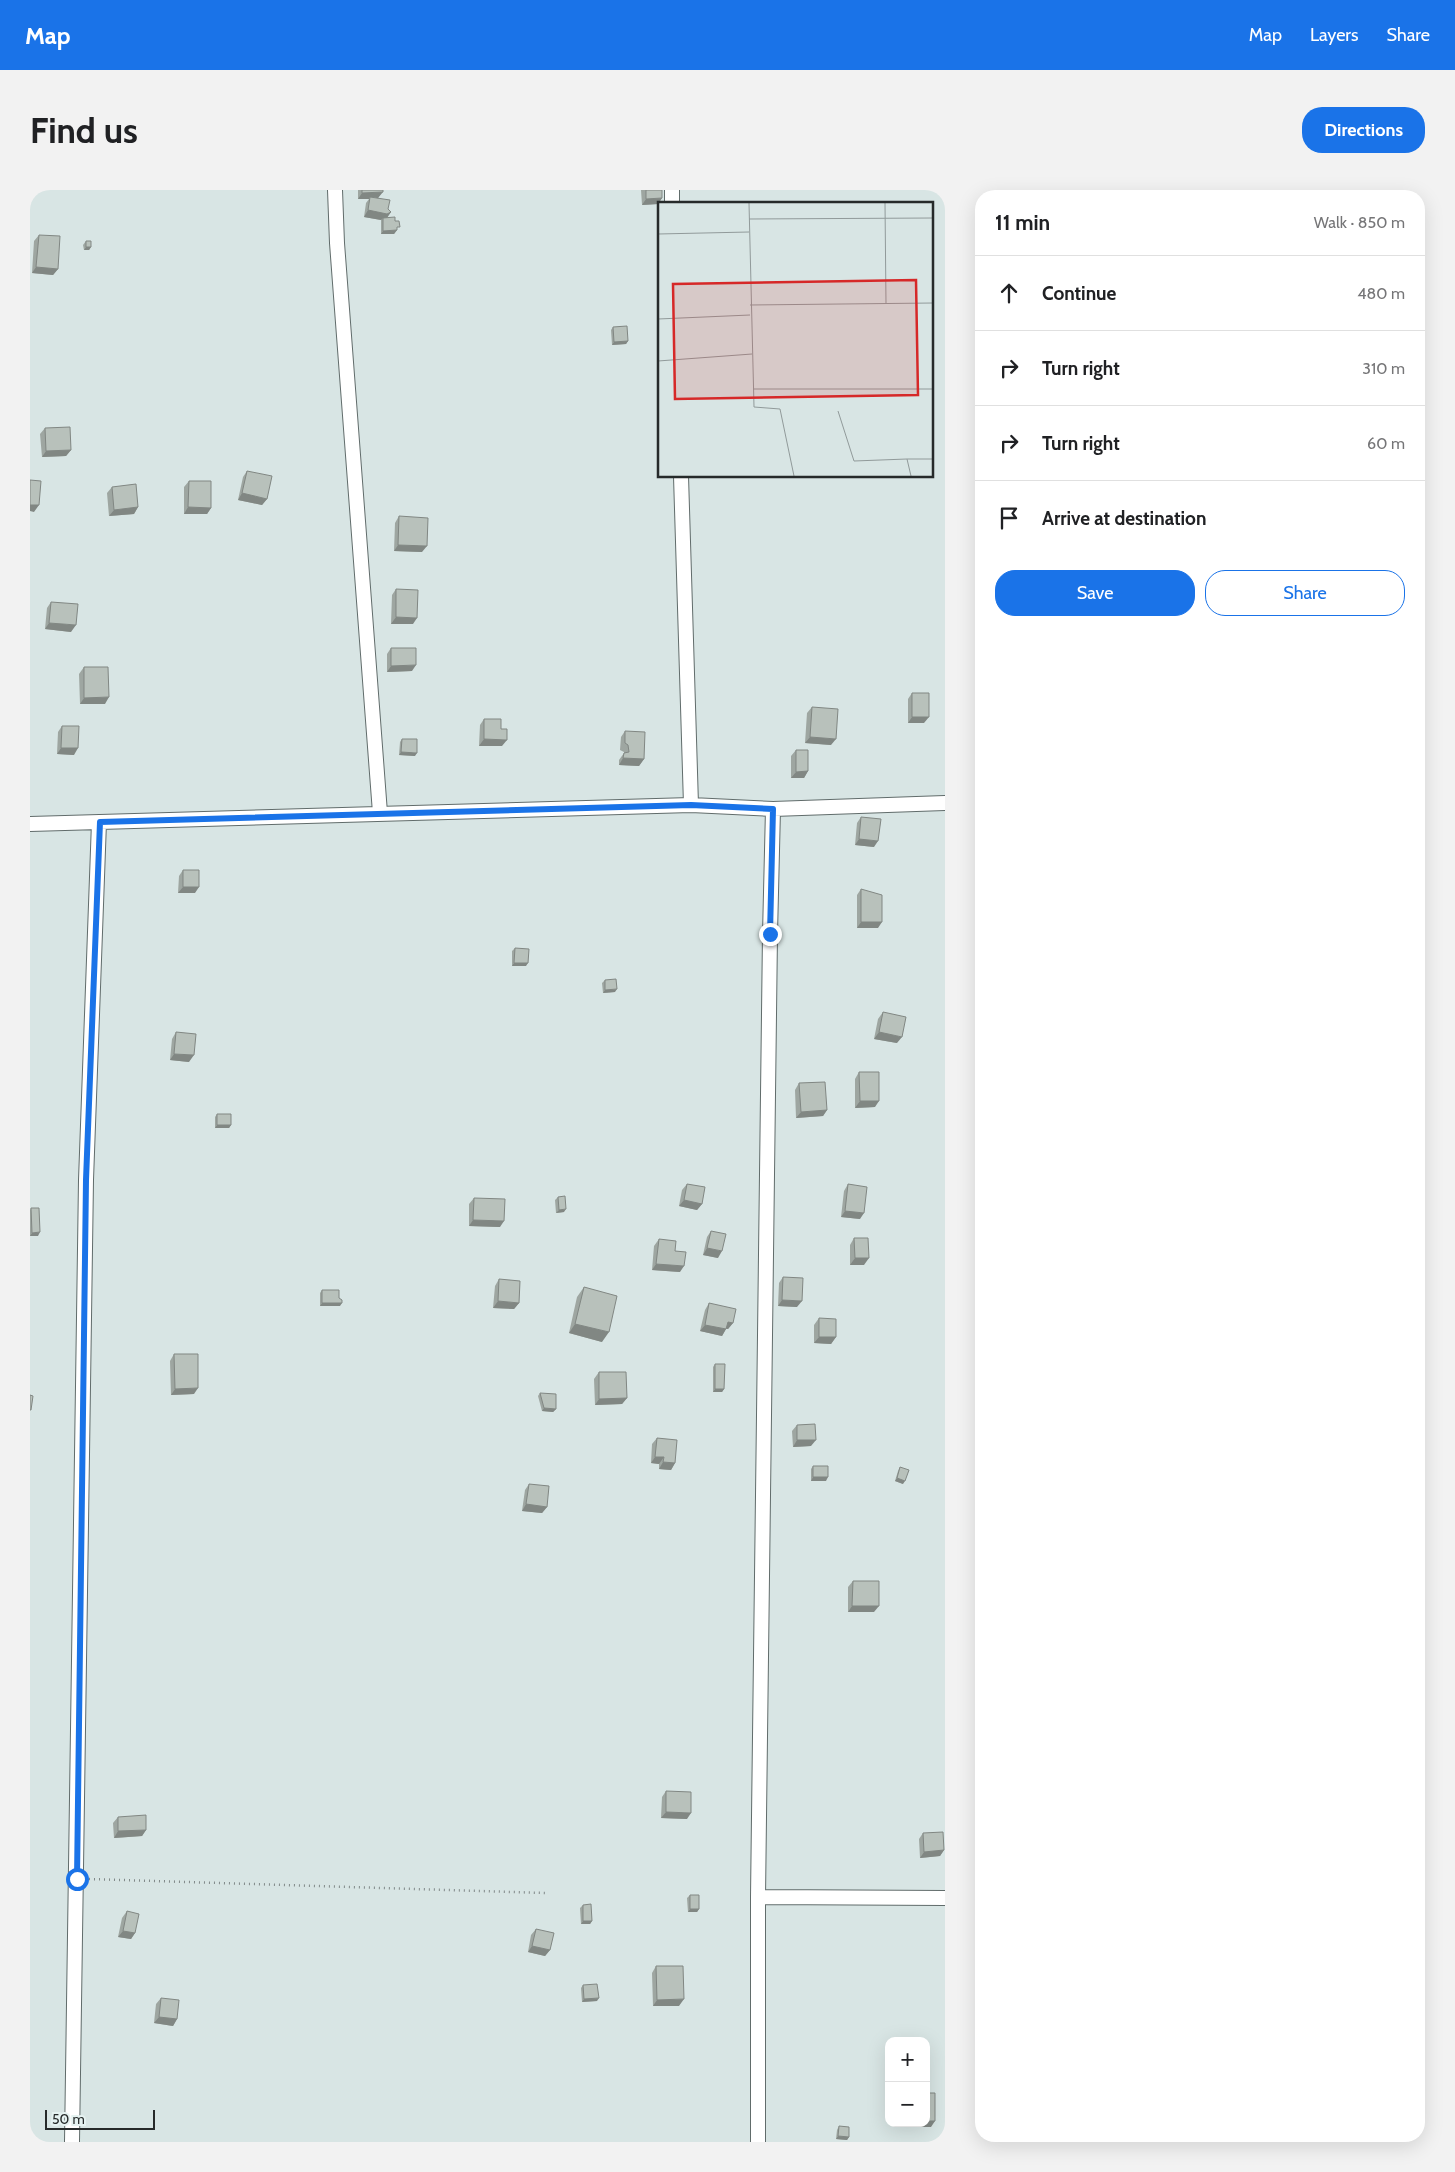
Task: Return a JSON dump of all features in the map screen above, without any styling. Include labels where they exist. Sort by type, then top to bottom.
[{"type":"street","points":[[335,190],[337,243],[380,813]]},
{"type":"street","points":[[681,478],[691,805]]},
{"type":"street","points":[[30,824],[691,805],[773,809],[945,803]]},
{"type":"street","points":[[758,2142],[758,1896],[773,809]]},
{"type":"street","points":[[72,2142],[86,1180],[100,822]]},
{"type":"street","points":[[758,1896],[945,1898]]},
{"type":"path","points":[[77,1879],[545,1893]]},
{"type":"building","points":[[362,190],[383,190],[383,192],[362,193]]},
{"type":"building","points":[[646,190],[662,190],[662,198],[646,199]]},
{"type":"building","points":[[370,197],[390,200],[388,209],[391,212],[387,214],[368,210]]},
{"type":"building","points":[[395,217],[395,221],[399,221],[400,227],[397,227],[397,230],[383,231],[383,218]]},
{"type":"building","points":[[39,235],[60,236],[58,269],[36,267]]},
{"type":"building","points":[[86,241],[91,241],[91,247],[86,247]]},
{"type":"building","points":[[627,326],[628,341],[614,342],[613,327]]},
{"type":"building","points":[[70,427],[71,450],[46,451],[45,428]]},
{"type":"building","points":[[247,471],[272,476],[267,499],[242,493]]},
{"type":"building","points":[[30,480],[41,481],[39,505],[30,505]]},
{"type":"building","points":[[189,481],[211,481],[211,508],[188,507]]},
{"type":"building","points":[[136,484],[138,507],[114,510],[112,487]]},
{"type":"building","points":[[399,516],[428,518],[427,546],[398,545]]},
{"type":"building","points":[[396,589],[418,590],[417,618],[396,617]]},
{"type":"building","points":[[51,602],[78,604],[76,625],[49,623]]},
{"type":"building","points":[[391,648],[416,648],[416,665],[391,666]]},
{"type":"building","points":[[84,667],[108,667],[109,697],[84,698]]},
{"type":"building","points":[[912,693],[929,693],[929,717],[912,717]]},
{"type":"building","points":[[812,707],[838,709],[836,739],[810,737]]},
{"type":"building","points":[[484,719],[501,719],[501,729],[507,729],[507,740],[484,739]]},
{"type":"building","points":[[62,726],[79,726],[78,748],[61,748]]},
{"type":"building","points":[[625,731],[645,732],[644,759],[623,758],[624,753],[629,752],[628,745],[625,743]]},
{"type":"building","points":[[402,739],[417,739],[417,753],[401,752]]},
{"type":"building","points":[[796,750],[808,750],[808,771],[796,772]]},
{"type":"building","points":[[861,817],[881,819],[878,841],[859,839]]},
{"type":"building","points":[[183,870],[199,870],[199,887],[183,887]]},
{"type":"building","points":[[861,889],[882,895],[882,922],[861,922]]},
{"type":"building","points":[[515,948],[529,949],[528,963],[514,963]]},
{"type":"building","points":[[616,979],[617,989],[605,990],[605,980]]},
{"type":"building","points":[[883,1012],[906,1017],[902,1037],[879,1032]]},
{"type":"building","points":[[176,1032],[196,1034],[194,1055],[174,1054]]},
{"type":"building","points":[[859,1072],[879,1072],[879,1101],[860,1101]]},
{"type":"building","points":[[825,1082],[827,1110],[801,1112],[799,1083]]},
{"type":"building","points":[[217,1114],[231,1114],[231,1125],[217,1125]]},
{"type":"building","points":[[687,1184],[705,1187],[702,1204],[684,1200]]},
{"type":"building","points":[[848,1184],[867,1187],[864,1213],[845,1211]]},
{"type":"building","points":[[565,1196],[566,1209],[559,1210],[558,1197]]},
{"type":"building","points":[[474,1198],[505,1199],[504,1221],[473,1220]]},
{"type":"building","points":[[31,1208],[39,1208],[40,1232],[32,1233]]},
{"type":"building","points":[[711,1231],[726,1234],[722,1251],[707,1248]]},
{"type":"building","points":[[854,1238],[868,1238],[869,1258],[855,1258]]},
{"type":"building","points":[[659,1239],[676,1241],[675,1251],[686,1252],[684,1266],[656,1264]]},
{"type":"building","points":[[783,1277],[803,1278],[802,1301],[782,1300]]},
{"type":"building","points":[[499,1279],[520,1281],[519,1303],[498,1301]]},
{"type":"building","points":[[584,1287],[617,1296],[609,1332],[575,1324]]},
{"type":"building","points":[[322,1290],[339,1290],[339,1298],[342,1300],[342,1303],[322,1303]]},
{"type":"building","points":[[709,1303],[736,1309],[733,1323],[728,1322],[726,1329],[705,1325]]},
{"type":"building","points":[[819,1318],[836,1319],[836,1337],[819,1337]]},
{"type":"building","points":[[174,1354],[198,1354],[198,1388],[175,1389]]},
{"type":"building","points":[[715,1364],[725,1364],[724,1389],[715,1389]]},
{"type":"building","points":[[599,1372],[626,1372],[627,1398],[599,1399]]},
{"type":"building","points":[[540,1393],[556,1394],[556,1409],[544,1408]]},
{"type":"building","points":[[30,1395],[33,1396],[31,1410],[30,1410]]},
{"type":"building","points":[[815,1424],[816,1440],[797,1440],[797,1425]]},
{"type":"building","points":[[657,1438],[677,1440],[675,1463],[663,1462],[664,1457],[655,1457]]},
{"type":"building","points":[[813,1466],[828,1466],[828,1477],[813,1477]]},
{"type":"building","points":[[900,1467],[909,1470],[905,1481],[897,1478]]},
{"type":"building","points":[[529,1484],[549,1486],[547,1507],[526,1504]]},
{"type":"building","points":[[853,1581],[879,1581],[879,1606],[852,1606]]},
{"type":"building","points":[[666,1791],[691,1792],[691,1813],[666,1812]]},
{"type":"building","points":[[146,1815],[146,1830],[118,1831],[118,1817]]},
{"type":"building","points":[[943,1832],[944,1850],[924,1852],[923,1833]]},
{"type":"building","points":[[690,1895],[699,1895],[699,1909],[690,1909]]},
{"type":"building","points":[[591,1904],[592,1921],[583,1921],[583,1905]]},
{"type":"building","points":[[127,1911],[139,1914],[135,1933],[123,1931]]},
{"type":"building","points":[[536,1929],[554,1933],[550,1950],[532,1946]]},
{"type":"building","points":[[656,1966],[683,1966],[684,1999],[657,2000]]},
{"type":"building","points":[[597,1984],[599,1998],[584,1999],[583,1985]]},
{"type":"building","points":[[161,1998],[179,2000],[177,2019],[159,2017]]},
{"type":"building","points":[[930,2093],[935,2093],[935,2121],[930,2121]]},
{"type":"building","points":[[839,2126],[849,2127],[849,2137],[838,2136]]},
{"type":"route","points":[[77,1879],[86,1180],[100,822],[691,805],[773,809],[770,934]]}]
